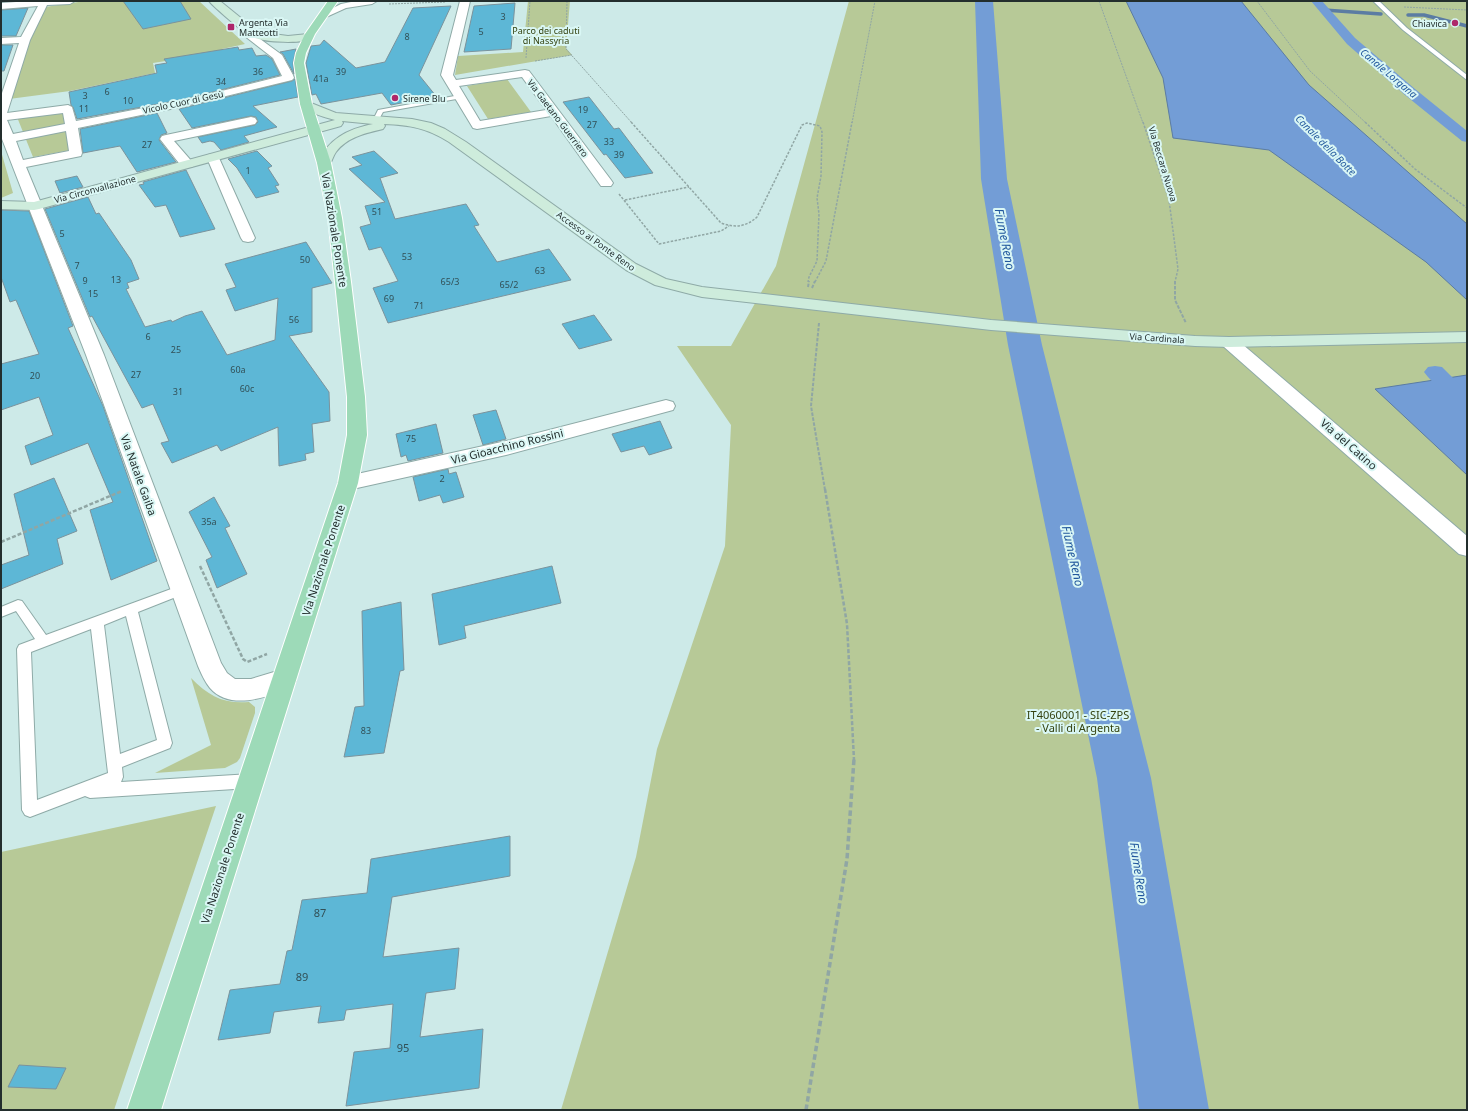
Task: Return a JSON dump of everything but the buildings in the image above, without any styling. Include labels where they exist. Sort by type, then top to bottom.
[{"type":"main road","points":[[214,1],[252,33],[295,39],[308,37]]},
{"type":"main road","name":"Via Nazionale Ponente","points":[[144,1110],[348,483],[357,435],[356,397],[335,218],[324,163],[306,104],[299,63],[301,51],[308,37],[335,2]]},
{"type":"main road","points":[[280,36],[295,33],[321,20]]},
{"type":"main road","points":[[280,36],[293,43],[301,51]]},
{"type":"main road","name":"Accesso al Ponte Reno","points":[[306,104],[323,114],[354,119],[414,123],[440,131],[462,145],[631,267],[645,275],[678,287],[702,292],[848,308]]},
{"type":"main road","name":"Accesso al Ponte Reno","points":[[314,130],[354,119]]},
{"type":"main road","name":"Accesso al Ponte Reno","points":[[324,163],[333,146],[346,136],[387,124],[414,123]]},
{"type":"main road","name":"Accesso al Ponte Reno","points":[[314,130],[339,132],[363,130]]},
{"type":"main road","name":"Via Circonvallazione","points":[[1,205],[34,206],[314,130]]},
{"type":"main road","name":"Via Cardinala","points":[[848,308],[1019,328],[1229,342],[1467,337]]},
{"type":"street","points":[[1,6],[70,1]]},
{"type":"street","points":[[321,20],[336,9],[372,1]]},
{"type":"street","points":[[465,1],[447,75],[477,125],[554,112]]},
{"type":"street","points":[[335,2],[358,3]]},
{"type":"street","points":[[18,165],[76,153],[68,109],[1,117],[25,40],[44,3]]},
{"type":"street","name":"Vicolo Cuor di Gesù","points":[[71,125],[185,103],[288,78],[287,72],[278,63],[278,58],[255,41],[251,37],[252,33]]},
{"type":"street","points":[[1,41],[25,40]]},
{"type":"street","points":[[1,74],[14,73]]},
{"type":"street","name":"Via Gaetano Guerriero","points":[[452,84],[525,73],[606,183]]},
{"type":"street","name":"Via Natale Gaiba","points":[[1,117],[34,206],[95,355],[210,666],[220,682],[226,686],[240,690],[249,690],[284,680]]},
{"type":"street","points":[[187,164],[166,139],[251,120]]},
{"type":"street","points":[[8,138],[71,125]]},
{"type":"street","points":[[213,158],[248,238]]},
{"type":"street","name":"Via del Catino","points":[[1229,342],[1467,548]]},
{"type":"street","name":"Via Gioacchino Rossini","points":[[348,483],[506,448],[666,406]]},
{"type":"lane","points":[[1376,1],[1405,29],[1467,78]]},
{"type":"lane","points":[[376,120],[380,111],[460,97]]},
{"type":"lane","points":[[97,622],[116,777],[30,810],[24,650],[44,642],[131,609],[182,590]]},
{"type":"lane","points":[[1,612],[18,605],[44,642]]},
{"type":"lane","points":[[114,763],[165,743],[131,609]]},
{"type":"lane","points":[[77,792],[251,781]]},
{"type":"path","points":[[388,4],[465,1]]},
{"type":"path","points":[[525,73],[530,1]]},
{"type":"path","points":[[567,1],[566,49],[721,223],[729,226],[741,226],[750,223],[757,218],[802,125],[807,123],[820,126],[822,132],[821,176],[817,198],[819,214],[817,261],[809,277],[805,303]]},
{"type":"path","points":[[805,303],[826,261],[876,1]]},
{"type":"path","name":"Via Beccara Nuova","points":[[1099,1],[1135,98],[1168,200],[1178,269],[1174,285],[1175,300],[1189,328]]},
{"type":"path","points":[[1258,1],[1310,71],[1414,169],[1467,208]]},
{"type":"path","points":[[1382,6],[1467,10]]},
{"type":"path","points":[[606,183],[625,200],[659,244],[721,231],[729,226]]},
{"type":"path","points":[[625,200],[689,187]]},
{"type":"path","points":[[806,1110],[847,859],[854,755],[847,624],[811,406],[821,305]]},
{"type":"path","points":[[1,542],[142,483]]},
{"type":"green space","points":[[85,1],[199,1],[245,44],[222,49],[222,52],[153,63],[155,73],[70,91],[9,99],[30,40],[45,7]]},
{"type":"green space","name":"Parco dei caduti di Nassyria","points":[[528,1],[570,1],[566,48],[572,55],[455,75],[458,56],[523,52]]},
{"type":"green space","name":"IT4060001 - SIC-ZPS - Valli di Argenta","points":[[849,1],[1467,1],[1467,1110],[561,1110],[636,857],[657,749],[725,546],[731,425],[677,346],[731,346],[776,266]]},
{"type":"green space","points":[[507,79],[531,112],[488,119],[467,86]]},
{"type":"green space","points":[[63,112],[71,150],[33,157],[17,117]]},
{"type":"green space","points":[[1,151],[13,193],[1,198]]},
{"type":"green space","points":[[191,678],[204,690],[217,698],[232,702],[249,702],[255,707],[255,713],[240,758],[237,762],[225,768],[155,773],[211,745]]},
{"type":"green space","points":[[216,806],[114,1110],[1,1110],[1,852]]},
{"type":"water","name":"Canale della Botte","points":[[1126,1],[1241,1],[1309,85],[1467,224],[1467,300],[1426,262],[1269,150],[1173,138],[1163,78]]},
{"type":"water","points":[[1467,375],[1467,475],[1375,389]]},
{"type":"waterway","name":"Fiume Reno","points":[[984,1],[994,179],[1025,345],[1124,778],[1174,1110]]},
{"type":"waterway","name":"Canale Lorgana","points":[[1316,1],[1351,41],[1410,92],[1467,138]]},
{"type":"waterway","points":[[1324,10],[1381,14]]},
{"type":"waterway","points":[[1408,15],[1424,15],[1467,26]]},
{"type":"waterway","points":[[1435,372],[1467,405]]},
{"type":"place","name":"Chiavica","points":[[1455,23]]},
{"type":"place","name":"Argenta Via Matteotti","points":[[231,27]]},
{"type":"place","name":"Sirene Blu","points":[[395,98]]}]
